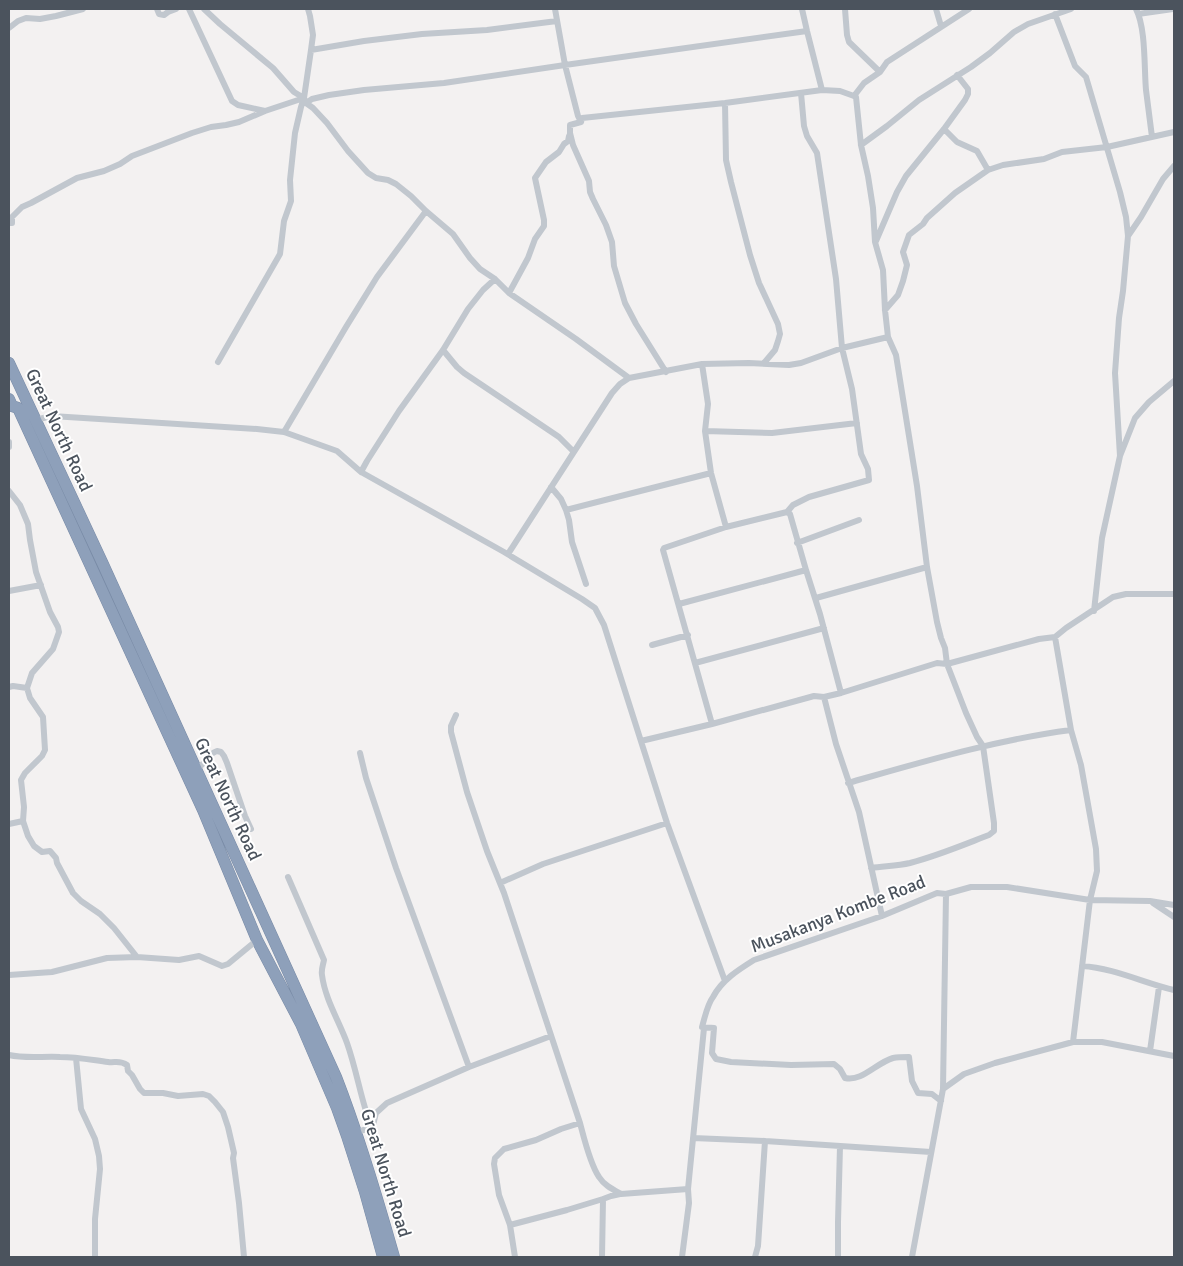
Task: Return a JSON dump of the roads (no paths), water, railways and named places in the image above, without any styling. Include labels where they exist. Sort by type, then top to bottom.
[{"type":"highway","name":"Great North Road","points":[[9,363],[29,421],[203,810],[257,940],[301,1024],[347,1136],[383,1257]]},
{"type":"highway","name":"Great North Road","points":[[10,405],[18,408],[29,421],[102,562],[326,1054],[347,1104],[380,1205],[394,1257]]},
{"type":"street","points":[[9,28],[18,20],[26,18],[40,19],[83,9]]},
{"type":"street","points":[[157,9],[159,14],[164,15],[176,9]]},
{"type":"street","points":[[189,9],[232,101],[238,105],[265,110]]},
{"type":"street","points":[[204,9],[272,68],[294,92],[305,100],[327,123],[348,151],[368,173],[376,178],[388,180],[396,184],[453,234],[480,269],[495,279],[509,293],[629,378]]},
{"type":"street","points":[[218,362],[280,254],[284,221],[291,201],[290,180],[295,134],[300,107],[305,100],[313,35],[308,9]]},
{"type":"street","points":[[555,9],[565,65],[581,122]]},
{"type":"street","points":[[802,9],[822,90]]},
{"type":"street","points":[[845,9],[849,42],[880,72]]},
{"type":"street","points":[[936,9],[941,26]]},
{"type":"street","points":[[854,96],[864,83],[880,72],[887,62],[969,9]]},
{"type":"street","points":[[861,145],[919,100],[990,53],[1014,32],[1028,24],[1071,9]]},
{"type":"street","points":[[1152,137],[1142,35],[1137,11],[1173,9]]},
{"type":"street","points":[[1055,14],[1075,66],[1086,77],[1124,209],[1128,236],[1115,372],[1120,456]]},
{"type":"street","points":[[311,50],[422,34],[487,30],[557,21]]},
{"type":"street","points":[[9,223],[12,223],[12,217],[22,207],[77,178],[120,164],[132,156],[192,133],[211,127],[239,122],[265,110],[305,100],[364,90],[444,83],[807,32]]},
{"type":"street","points":[[875,242],[906,176],[944,129],[968,94],[968,89],[957,75]]},
{"type":"street","points":[[570,125],[581,122],[582,118],[725,103],[822,90],[840,91],[856,98],[861,145],[873,208],[875,242],[883,270],[888,337],[896,355],[917,486],[927,567],[937,622],[945,648],[947,664],[966,713],[983,746],[994,823],[994,831],[992,833],[934,855],[910,863],[871,868]]},
{"type":"street","points":[[712,724],[664,548],[726,527],[788,512],[793,505],[809,497],[869,480],[868,469],[861,454],[852,389],[842,348],[836,280],[817,153],[807,136],[804,126],[801,93]]},
{"type":"street","points":[[725,103],[726,160],[731,182],[759,283],[775,315],[780,334],[775,350],[764,364]]},
{"type":"street","points":[[509,293],[528,258],[535,239],[544,226],[535,178],[546,162],[568,142],[570,125]]},
{"type":"street","points":[[570,125],[573,145],[589,181],[593,199],[612,242],[614,266],[625,303],[666,372]]},
{"type":"street","points":[[944,129],[957,142],[977,151],[988,170]]},
{"type":"street","points":[[885,310],[898,295],[908,265],[903,252],[908,236],[956,193],[988,170],[1044,158],[1062,152],[1107,147],[1174,132]]},
{"type":"street","points":[[1128,236],[1163,179],[1174,166]]},
{"type":"street","points":[[284,432],[377,277],[426,211]]},
{"type":"street","points":[[361,472],[399,411],[443,350],[468,309],[483,290],[495,279]]},
{"type":"street","points":[[508,554],[612,393],[629,378],[702,364],[749,363],[789,365],[801,363],[842,348],[888,337]]},
{"type":"street","points":[[443,350],[464,373],[559,436],[574,452]]},
{"type":"street","points":[[702,364],[708,404],[705,431],[711,474],[726,527]]},
{"type":"street","points":[[1094,611],[1102,538],[1120,456],[1135,418],[1149,402],[1174,381]]},
{"type":"street","points":[[29,421],[52,416],[284,432],[337,451],[361,472],[508,554],[582,598],[595,608],[604,625],[667,823],[725,981]]},
{"type":"street","points":[[705,431],[772,433],[857,423]]},
{"type":"street","points":[[9,442],[9,447]]},
{"type":"street","points":[[566,510],[711,474]]},
{"type":"street","points":[[551,486],[561,499],[566,510],[572,542],[586,584]]},
{"type":"street","points":[[9,491],[20,505],[28,524],[33,559],[50,612],[59,632],[54,649],[32,673],[27,688],[30,698],[43,717],[45,750],[42,756],[24,773],[21,780],[24,807],[22,822],[37,850],[42,852],[50,851],[56,858],[73,893],[100,914],[114,928],[137,957]]},
{"type":"street","points":[[788,512],[816,598],[841,693]]},
{"type":"street","points":[[798,543],[859,520]]},
{"type":"street","points":[[816,598],[927,567]]},
{"type":"street","points":[[679,604],[806,570]]},
{"type":"street","points":[[9,591],[41,585]]},
{"type":"street","points":[[641,741],[814,696],[824,697],[841,693],[936,663],[947,664],[1039,639],[1055,637],[1113,597],[1126,594],[1174,594]]},
{"type":"street","points":[[695,663],[824,628]]},
{"type":"street","points":[[652,645],[688,635]]},
{"type":"street","points":[[1055,637],[1071,730],[1081,765],[1096,849],[1097,871],[1090,900],[1073,1042]]},
{"type":"street","points":[[9,687],[27,688]]},
{"type":"street","points":[[824,697],[836,744],[858,812],[882,916]]},
{"type":"street","points":[[456,715],[451,726],[452,737],[467,792],[487,852],[500,883],[589,1153],[597,1175],[611,1189],[621,1194]]},
{"type":"street","points":[[848,783],[983,746],[1035,735],[1071,730]]},
{"type":"street","points":[[195,769],[202,767],[210,754],[217,751],[221,752],[228,763],[251,829]]},
{"type":"street","points":[[360,753],[366,778],[396,868],[469,1067]]},
{"type":"street","points":[[9,824],[22,822]]},
{"type":"street","points":[[500,883],[543,864],[667,823]]},
{"type":"street","points":[[288,877],[324,960],[321,972],[326,992],[348,1045],[366,1114],[372,1129]]},
{"type":"street","name":"Musakanya Kombe Road","points":[[682,1257],[690,1203],[688,1189],[702,1052],[704,1028],[702,1027],[712,997],[725,981],[739,969],[754,960],[882,916],[937,893],[946,894],[971,887],[1006,888],[1090,900],[1150,901],[1174,905]]},
{"type":"street","points":[[912,1257],[943,1089],[946,894]]},
{"type":"street","points":[[1150,901],[1174,917]]},
{"type":"street","points":[[9,975],[52,972],[107,958],[137,957],[179,960],[199,956],[222,966],[228,964],[257,940]]},
{"type":"street","points":[[1082,966],[1103,969],[1174,990]]},
{"type":"street","points":[[1150,1051],[1160,986]]},
{"type":"street","points":[[702,1027],[714,1028],[712,1053],[716,1059],[731,1062],[790,1065],[834,1064],[840,1069],[845,1078],[848,1079],[855,1079],[892,1058],[909,1057],[912,1081],[918,1092],[932,1094],[941,1101]]},
{"type":"street","points":[[372,1129],[376,1113],[387,1103],[469,1067],[551,1036]]},
{"type":"street","points":[[943,1089],[964,1074],[994,1063],[1073,1042],[1102,1042],[1174,1056]]},
{"type":"street","points":[[9,1055],[122,1062],[127,1065],[128,1071],[144,1093],[163,1093],[178,1096],[203,1094],[209,1096],[222,1112],[232,1144],[244,1257]]},
{"type":"street","points":[[76,1058],[81,1109],[95,1139],[99,1156],[100,1169],[95,1220],[95,1257]]},
{"type":"street","points":[[515,1257],[510,1225],[499,1195],[494,1164],[495,1158],[504,1149],[536,1140],[580,1123]]},
{"type":"street","points":[[356,1134],[363,1130],[372,1129]]},
{"type":"street","points":[[693,1138],[931,1152]]},
{"type":"street","points":[[755,1257],[765,1141]]},
{"type":"street","points":[[838,1257],[840,1146]]},
{"type":"street","points":[[510,1225],[611,1196],[688,1189]]},
{"type":"street","points":[[602,1257],[603,1199]]}]
